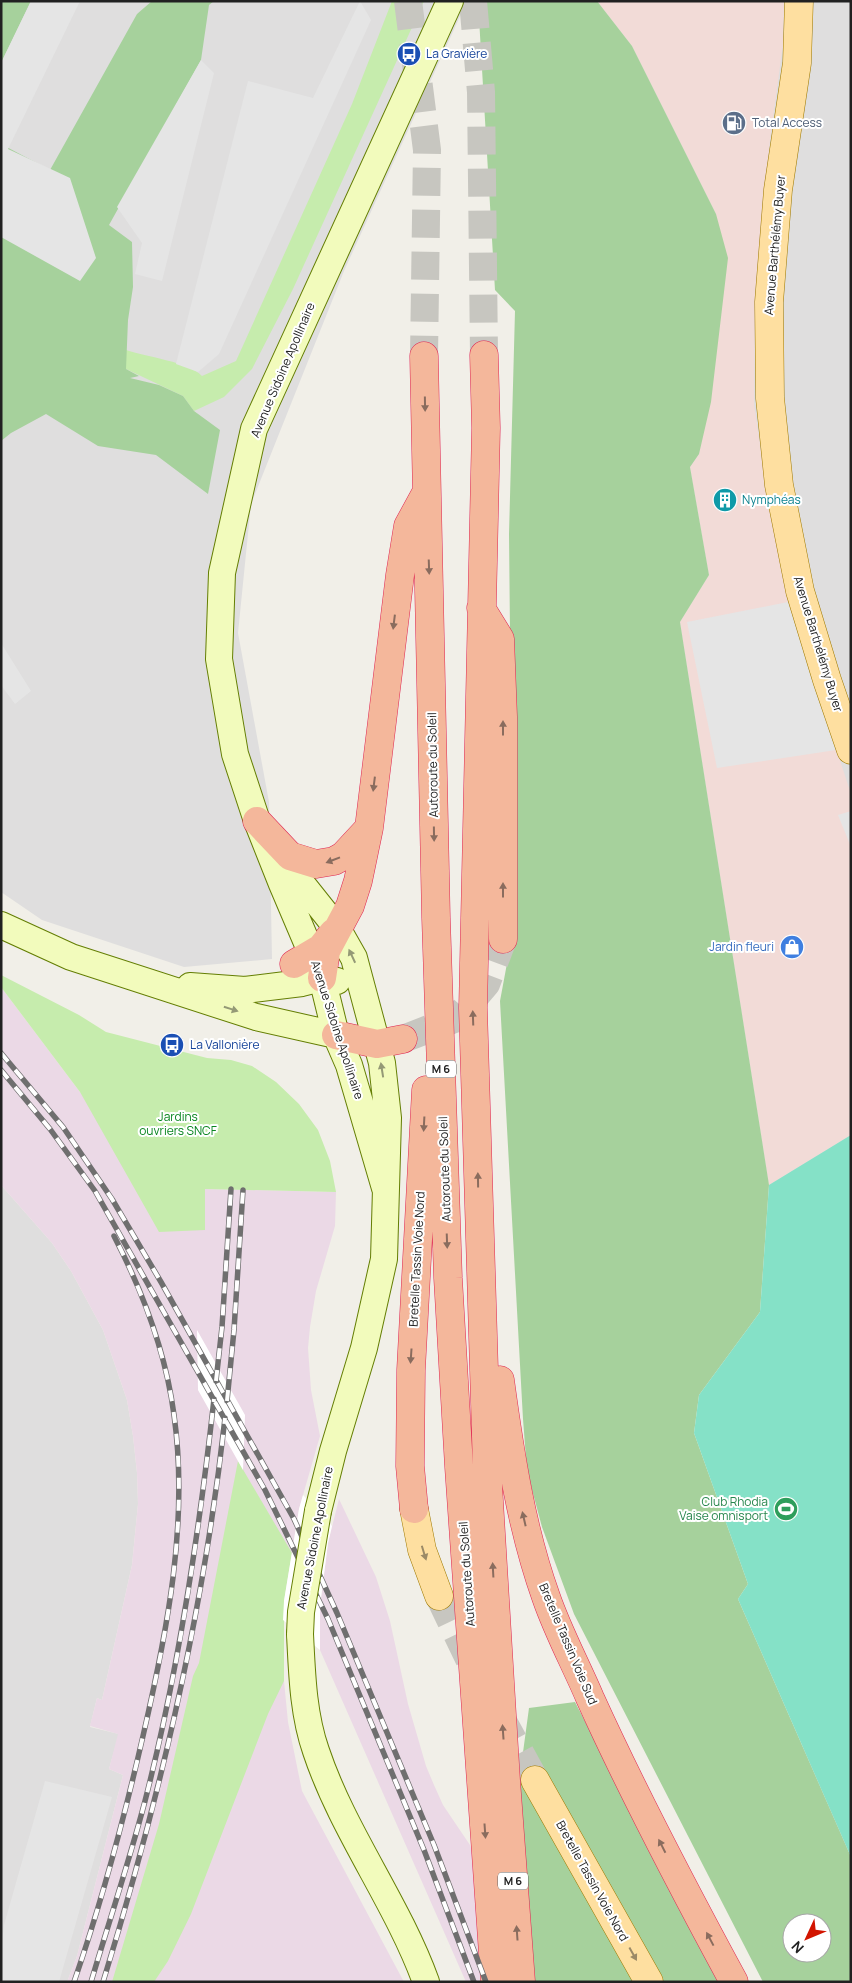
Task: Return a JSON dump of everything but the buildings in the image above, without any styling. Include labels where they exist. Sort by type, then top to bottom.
[{"type":"highway","name":"Autoroute du Soleil","points":[[484,355],[486,428],[473,1008],[487,1468],[494,1782],[495,1982]]},
{"type":"highway","name":"Autoroute du Soleil","points":[[424,356],[436,918],[449,1288],[461,1486],[494,1782],[520,1982]]},
{"type":"highway","points":[[309,965],[326,951],[350,906],[358,881],[369,828],[400,575],[408,526],[427,492]]},
{"type":"highway","points":[[481,608],[500,639],[503,717],[503,939]]},
{"type":"highway","points":[[257,820],[290,856],[316,864],[334,862],[343,856],[369,828]]},
{"type":"highway","name":"Bretelle Tassin Voie Nord","points":[[414,1509],[410,1466],[410,1370],[436,918]]},
{"type":"highway","points":[[336,1035],[390,1041]]},
{"type":"highway","name":"Bretelle Tassin Voie Sud","points":[[478,1220],[515,1481],[527,1536],[546,1598],[620,1764],[734,1982]]},
{"type":"main road","name":"Avenue Sidoine Apollinaire","points":[[385,1188],[349,1065],[309,965],[298,923],[257,820],[235,754],[219,658],[222,573],[254,429],[450,1]]},
{"type":"main road","name":"Avenue Barthélémy Buyer","points":[[799,1],[797,63],[778,190],[769,302],[770,398],[779,485],[800,591],[851,750]]},
{"type":"main road","name":"Avenue Sidoine Apollinaire","points":[[257,820],[282,860],[337,928],[354,958],[362,986],[390,1041],[384,1259],[364,1348],[333,1451],[318,1511],[300,1612],[300,1634],[305,1702],[316,1750],[336,1799],[425,1975]]},
{"type":"main road","points":[[1,925],[71,957],[151,983],[256,1017],[336,1035],[362,986],[309,965],[302,983],[245,990],[151,983]]},
{"type":"main road","name":"Bretelle Tassin Voie Nord","points":[[414,1509],[422,1550],[439,1596]]},
{"type":"main road","name":"Bretelle Tassin Voie Nord","points":[[535,1780],[649,1982]]},
{"type":"shaded area","points":[[1,1],[467,1],[344,271],[251,504],[238,633],[269,802],[272,959],[184,967],[42,920],[1,892]]},
{"type":"shaded area","points":[[31,1],[80,1],[8,149],[70,178],[96,258],[80,281],[1,237],[1,63]]},
{"type":"shaded area","points":[[360,1],[371,20],[219,354],[198,372],[176,364],[248,81],[313,98]]},
{"type":"shaded area","points":[[597,1],[851,1],[851,1857],[803,1747],[769,1185],[680,622],[709,575],[690,467],[716,214],[632,46]]},
{"type":"shaded area","points":[[597,1],[784,1],[783,44],[770,140],[755,300],[754,404],[766,485],[788,602],[851,794],[851,1135],[769,1185],[680,622],[709,575],[690,467],[699,454],[716,214],[632,46]]},
{"type":"shaded area","points":[[201,60],[214,73],[162,281],[135,274],[142,243],[117,207]]},
{"type":"shaded area","points":[[788,602],[836,750],[717,768],[687,622]]},
{"type":"shaded area","points":[[1,643],[31,691],[15,704],[1,685]]},
{"type":"shaded area","points":[[851,811],[851,847],[838,815]]},
{"type":"shaded area","points":[[1,987],[80,1092],[205,1189],[336,1192],[335,1226],[316,1291],[310,1327],[308,1348],[311,1390],[320,1436],[299,1509],[284,1601],[284,1681],[288,1722],[302,1791],[404,1982],[67,1982],[77,1956],[123,1775],[109,1769],[118,1734],[90,1726],[97,1698],[102,1700],[132,1565],[138,1504],[137,1473],[127,1400],[103,1330],[71,1271],[52,1243],[1,1185]]},
{"type":"shaded area","points":[[1,1185],[52,1243],[71,1271],[103,1330],[127,1400],[137,1473],[138,1504],[132,1565],[102,1700],[97,1698],[90,1727],[119,1734],[109,1769],[123,1775],[77,1956],[67,1982],[1,1982]]},
{"type":"shaded area","points":[[339,1499],[376,1577],[390,1621],[408,1704],[426,1766],[443,1805],[472,1848],[533,1982],[466,1982],[320,1650],[320,1606],[328,1543]]},
{"type":"shaded area","points":[[45,1781],[112,1797],[59,1982],[1,1982],[1,1949],[4,1925]]},
{"type":"green space","points":[[1,1],[31,1],[1,63]]},
{"type":"green space","points":[[152,1],[214,1],[209,5],[201,60],[109,225],[132,242],[133,287],[128,320],[126,369],[139,376],[130,378],[159,385],[183,396],[194,411],[220,430],[208,494],[156,455],[98,446],[46,414],[11,433],[1,441],[1,144],[50,170],[137,14]]},
{"type":"green space","points":[[392,1],[424,1],[293,289],[252,369],[224,397],[194,411],[183,396],[126,369],[126,350],[178,363],[196,371],[202,376],[236,361],[352,104]]},
{"type":"green space","points":[[478,1],[597,1],[632,46],[716,214],[728,258],[711,402],[699,454],[690,467],[709,575],[680,622],[769,1185],[760,1312],[699,1395],[694,1433],[748,1584],[738,1599],[851,1857],[851,1982],[763,1982],[574,1614],[542,1527],[527,1471],[500,1001],[513,931],[509,534],[515,311],[495,290]]},
{"type":"green space","name":"Jardins ouvriers SNCF","points":[[1,975],[79,1015],[106,1032],[207,1058],[231,1060],[252,1066],[276,1082],[299,1104],[318,1130],[330,1161],[336,1192],[205,1189],[205,1230],[159,1232],[80,1092],[1,987]]},
{"type":"green space","name":"Club Rhodia Vaise omnisport","points":[[851,1135],[851,1857],[738,1599],[748,1584],[694,1433],[699,1395],[760,1312],[769,1185]]},
{"type":"green space","points":[[238,1461],[292,1553],[284,1601],[284,1681],[268,1714],[191,1914],[168,1961],[154,1982],[112,1982],[159,1824],[193,1676],[199,1663]]},
{"type":"green space","points":[[575,1702],[720,1982],[533,1982],[519,1782],[529,1708]]},
{"type":"pier","points":[[197,1330],[245,1415],[243,1470],[198,1390]]},
{"type":"pier","points":[[303,1495],[332,1526],[320,1606],[320,1650],[283,1620],[284,1601]]},
{"type":"tunnel","points":[[408,1],[427,150],[424,356]]},
{"type":"tunnel","points":[[473,1],[481,92],[484,355]]},
{"type":"tunnel","points":[[403,1039],[457,1018],[486,984],[503,939]]},
{"type":"tunnel","points":[[439,1596],[473,1667]]},
{"type":"tunnel","points":[[500,1716],[535,1780]]},
{"type":"railway","points":[[1,1053],[63,1127],[112,1199],[161,1282],[294,1519],[337,1613],[434,1845],[486,1982]]},
{"type":"railway","points":[[1,1070],[50,1129],[95,1191],[265,1490],[328,1619],[424,1850],[474,1982]]},
{"type":"railway","points":[[216,1381],[222,1327],[231,1189]]},
{"type":"railway","points":[[227,1401],[234,1330],[243,1190]]},
{"type":"railway","points":[[74,1982],[112,1860],[143,1736],[167,1617],[177,1536],[179,1496],[178,1455],[170,1392],[152,1323],[134,1278],[114,1236]]},
{"type":"railway","points":[[91,1982],[139,1824],[168,1701],[195,1551],[214,1399]]},
{"type":"railway","points":[[103,1982],[143,1843],[178,1703],[205,1561],[225,1418]]},
{"type":"place","name":"La Gravière","points":[[409,54]]},
{"type":"place","name":"Total Access","points":[[734,123]]},
{"type":"place","name":"Nymphéas","points":[[725,500]]},
{"type":"place","name":"Jardin fleuri","points":[[792,947]]},
{"type":"place","name":"La Vallonière","points":[[172,1045]]},
{"type":"place","name":"Club Rhodia Vaise omnisport","points":[[786,1509]]}]
